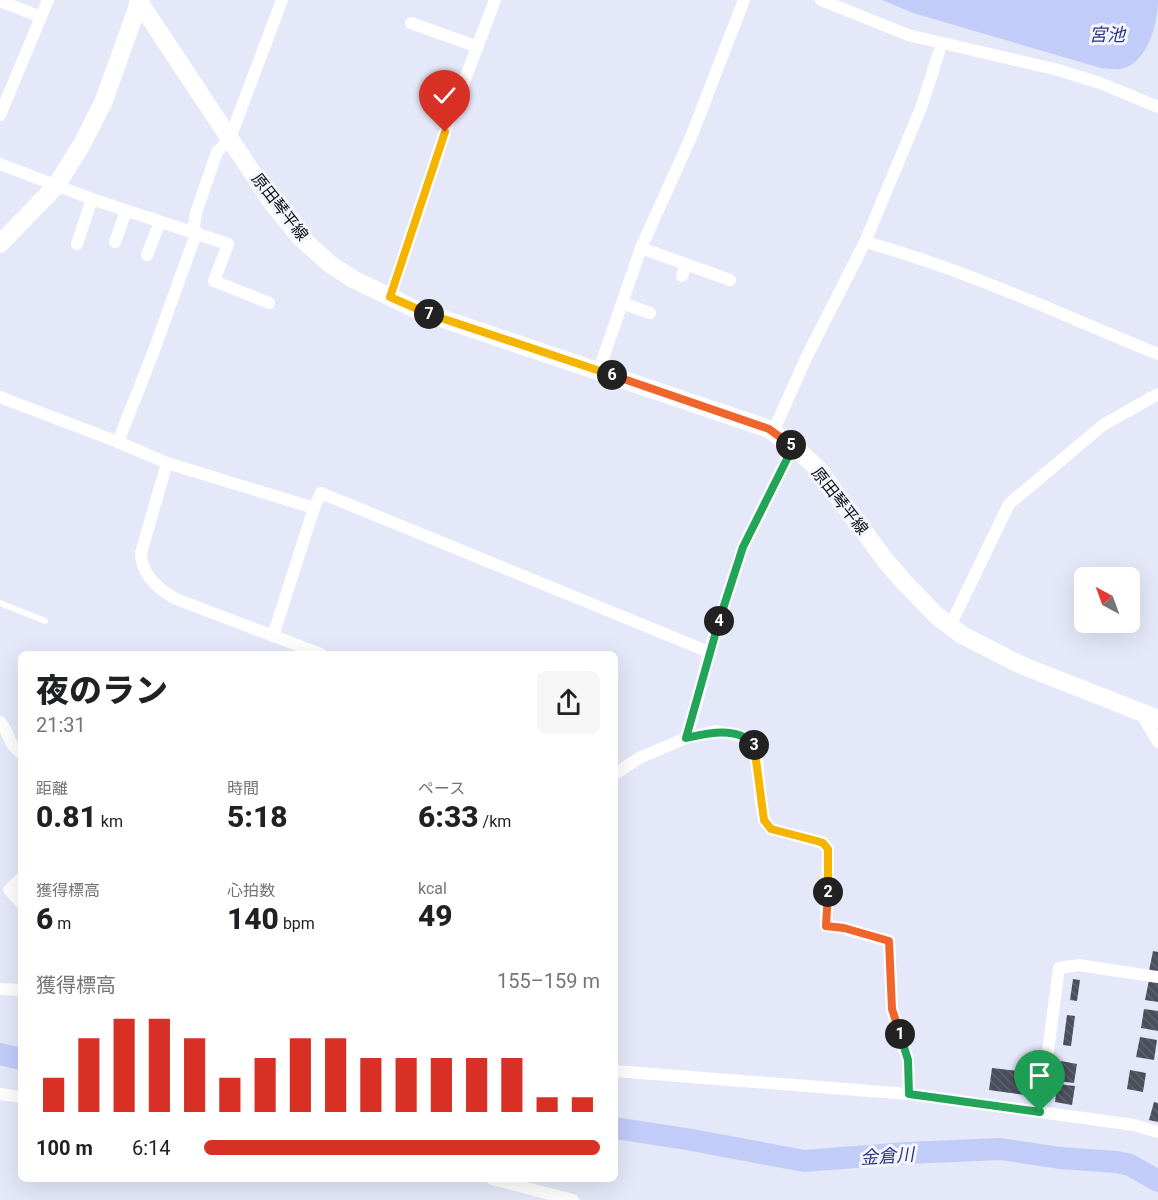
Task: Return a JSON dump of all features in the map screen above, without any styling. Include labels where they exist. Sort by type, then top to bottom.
[{"type":"main road","name":"原田琴平線","points":[[139,1],[273,204],[300,237],[330,264],[353,279],[417,310],[599,370],[773,432],[818,469],[885,560],[937,616],[962,636],[1021,665],[1158,719]]},
{"type":"main road","points":[[0,244],[56,186],[82,144],[103,103],[139,1]]},
{"type":"street","points":[[0,116],[48,0]]},
{"type":"street","points":[[118,442],[196,234],[194,225],[196,213],[217,152],[230,138],[282,0]]},
{"type":"street","points":[[390,297],[441,143],[495,0]]},
{"type":"street","points":[[599,370],[641,248],[692,136],[744,0]]},
{"type":"street","points":[[821,0],[908,35],[1058,70],[1100,83],[1158,107]]},
{"type":"street","points":[[0,1],[41,17]]},
{"type":"street","points":[[411,22],[478,47]]},
{"type":"street","points":[[773,432],[806,358],[865,242],[921,108],[939,52]]},
{"type":"street","points":[[0,164],[92,200],[228,244],[214,281],[269,303]]},
{"type":"street","points":[[77,244],[92,200]]},
{"type":"street","points":[[115,242],[126,211]]},
{"type":"street","points":[[147,255],[160,222]]},
{"type":"street","points":[[865,242],[899,251],[981,282],[1158,354]]},
{"type":"street","points":[[641,248],[684,270],[730,280]]},
{"type":"street","points":[[622,303],[650,313]]},
{"type":"street","points":[[950,626],[1009,504],[1102,425],[1158,394]]},
{"type":"street","points":[[0,397],[167,463],[314,508]]},
{"type":"street","points":[[686,738],[709,652],[743,547],[793,447]]},
{"type":"street","points":[[167,463],[141,553],[144,570],[162,592],[176,599],[313,651]]},
{"type":"street","points":[[273,636],[314,508],[321,493],[709,652]]},
{"type":"street","points":[[1141,712],[1158,742]]},
{"type":"street","points":[[0,722],[4,725],[12,747],[18,751]]},
{"type":"street","points":[[618,772],[639,758],[686,738],[716,731],[749,738],[756,746],[764,820],[771,829],[823,843],[828,849],[826,926],[844,928],[889,941],[892,1009],[908,1060],[909,1094]]},
{"type":"street","points":[[18,881],[9,890],[18,900]]},
{"type":"street","points":[[1040,1112],[1059,968],[1078,964],[1158,977]]},
{"type":"street","points":[[0,989],[18,990]]},
{"type":"street","points":[[618,1071],[909,1094],[1134,1125],[1158,1132]]},
{"type":"street","points":[[0,1094],[18,1097]]},
{"type":"street","points":[[504,1182],[573,1200]]},
{"type":"lane","points":[[0,603],[45,621]]},
{"type":"water","name":"宮池","points":[[882,0],[1158,0],[1158,9],[1150,41],[1145,51],[1130,65],[1116,69],[1101,68],[913,13]]},
{"type":"building","points":[[1153,951],[1158,952],[1158,972],[1149,971]]},
{"type":"building","points":[[1073,979],[1080,980],[1077,1001],[1070,1000]]},
{"type":"building","points":[[1149,980],[1158,982],[1158,1002],[1145,1000]]},
{"type":"building","points":[[1144,1009],[1158,1011],[1158,1031],[1141,1028]]},
{"type":"building","points":[[1067,1015],[1075,1016],[1071,1046],[1063,1045]]},
{"type":"building","points":[[1140,1037],[1157,1040],[1154,1060],[1136,1057]]},
{"type":"building","points":[[1061,1061],[1077,1064],[1074,1083],[1058,1081]]},
{"type":"building","points":[[992,1068],[1035,1073],[1032,1096],[989,1090]]},
{"type":"building","points":[[1130,1070],[1146,1073],[1143,1092],[1127,1089]]},
{"type":"building","points":[[1057,1084],[1075,1086],[1072,1105],[1055,1102]]},
{"type":"building","points":[[1154,1102],[1158,1103],[1158,1122],[1149,1120]]},
{"type":"waterway","name":"金倉川","points":[[0,1054],[18,1058]]},
{"type":"waterway","name":"金倉川","points":[[618,1128],[804,1161],[1001,1149],[1060,1158],[1117,1162],[1130,1165],[1158,1181]]},
{"type":"route","points":[[445,132],[390,297],[417,310],[769,429],[793,447],[743,547],[709,652],[686,738],[716,731],[749,738],[756,746],[764,820],[771,829],[823,843],[828,849],[826,926],[844,928],[889,941],[892,1009],[908,1060],[909,1094],[1040,1112]]}]
